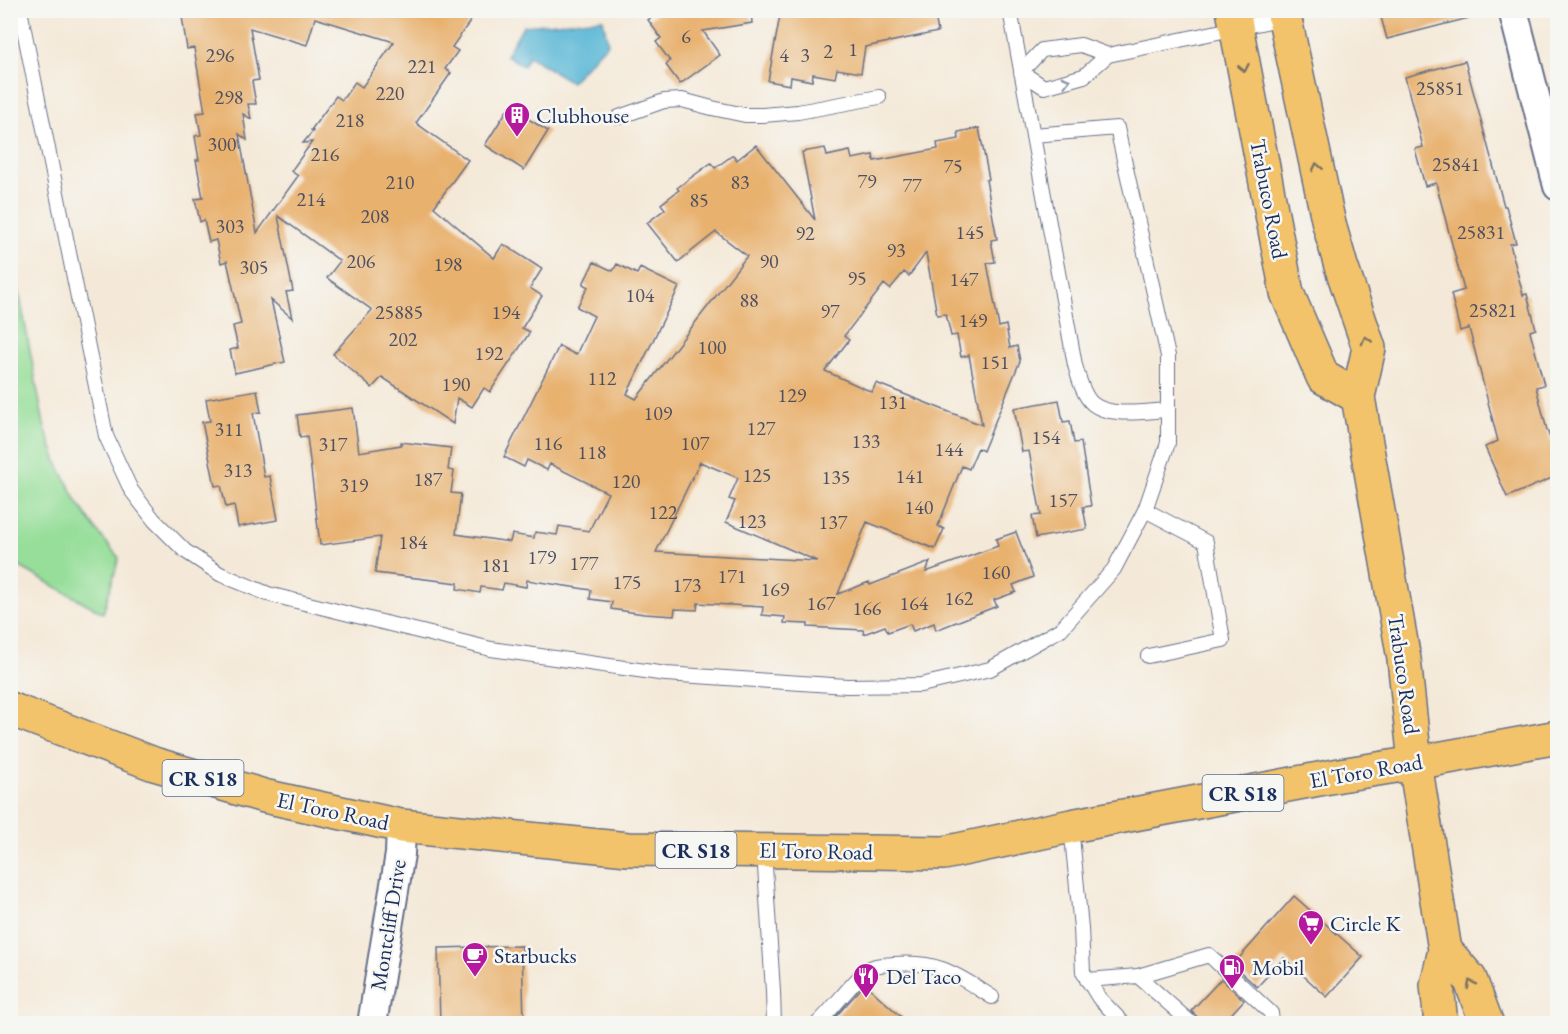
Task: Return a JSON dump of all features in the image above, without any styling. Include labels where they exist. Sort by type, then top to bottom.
[{"type":"main road","name":"Trabuco Road","points":[[1284,14],[1329,224],[1369,348],[1358,397],[1404,659],[1415,763],[1445,950],[1437,985],[1441,1023]]},
{"type":"main road","name":"Trabuco Road","points":[[1234,19],[1287,293],[1323,377],[1358,397]]},
{"type":"main road","name":"El Toro Road","points":[[10,709],[165,767],[264,796],[401,826],[628,849],[944,853],[1071,826],[1557,736]]},
{"type":"main road","points":[[1445,950],[1470,979],[1487,1023]]},
{"type":"street","points":[[1513,10],[1557,186]]},
{"type":"street","name":"Montcliff Drive","points":[[372,1023],[400,854],[401,826]]},
{"type":"lane","points":[[20,10],[106,436],[130,490],[154,520],[185,551],[220,574],[268,594],[491,649],[666,674],[847,686],[921,685],[990,669],[1061,629],[1114,569],[1145,510],[1168,443],[1168,356],[1117,128],[1033,135]]},
{"type":"lane","points":[[1010,10],[1075,365],[1082,387],[1092,404],[1109,411],[1168,410]]},
{"type":"lane","points":[[1022,72],[1044,87],[1084,76],[1108,55],[1234,19],[1284,14]]},
{"type":"lane","points":[[1022,72],[1042,50],[1081,45],[1108,55]]},
{"type":"lane","points":[[620,117],[664,101],[682,100],[745,115],[763,115],[798,112],[879,97]]},
{"type":"lane","points":[[1145,510],[1206,542],[1223,640],[1148,656]]},
{"type":"lane","points":[[1071,826],[1083,972],[1099,998],[1124,1023]]},
{"type":"lane","points":[[764,851],[774,1023]]},
{"type":"lane","points":[[1087,980],[1138,976],[1209,955],[1271,1013],[1272,1023]]},
{"type":"lane","points":[[817,1023],[874,965],[910,962],[932,965],[954,974],[992,997]]},
{"type":"lane","points":[[1138,976],[1192,1023]]},
{"type":"green space","points":[[10,244],[44,425],[58,465],[78,503],[119,558],[103,613],[11,562]]},
{"type":"water","points":[[603,19],[608,43],[571,82],[529,56],[523,66],[506,55],[523,26]]},
{"type":"building","points":[[181,10],[478,10],[452,47],[458,51],[445,69],[451,73],[416,123],[468,160],[434,207],[494,258],[503,244],[542,269],[530,288],[542,296],[522,328],[530,332],[490,392],[484,388],[472,407],[457,398],[453,424],[382,377],[372,388],[333,354],[372,310],[327,278],[340,261],[278,216],[293,291],[286,292],[292,318],[271,300],[285,362],[235,373],[230,350],[238,348],[233,326],[241,324],[227,261],[221,263],[216,240],[209,242],[204,220],[200,222],[195,199],[203,198],[196,160],[199,160],[195,136],[201,135],[197,113],[205,112],[194,48],[187,49]],"holes":[[[315,18],[394,42],[362,87],[355,82],[342,100],[336,96],[311,130],[313,131],[303,143],[312,142],[291,171],[298,176],[257,233],[239,134],[247,140],[243,114],[251,119],[248,104],[256,104],[252,81],[259,80],[250,28],[307,45]]]},
{"type":"building","points":[[661,10],[751,10],[752,23],[703,31],[720,55],[680,84],[666,65],[670,61],[656,42],[661,38],[648,20]]},
{"type":"building","points":[[781,10],[934,10],[938,32],[865,47],[861,73],[837,69],[835,78],[813,74],[812,81],[791,77],[790,85],[768,81]]},
{"type":"building","points":[[1379,10],[1468,10],[1469,18],[1387,39]]},
{"type":"building","points":[[1465,61],[1516,243],[1510,244],[1523,295],[1527,294],[1536,329],[1530,331],[1544,385],[1536,387],[1547,430],[1557,456],[1557,476],[1507,497],[1485,447],[1498,441],[1469,328],[1460,331],[1451,294],[1464,290],[1436,183],[1425,186],[1415,149],[1423,147],[1405,77]]},
{"type":"building","name":"Clubhouse","points":[[509,107],[548,131],[524,170],[485,145]]},
{"type":"building","points":[[979,128],[997,239],[991,240],[995,262],[987,263],[999,327],[1006,325],[1010,348],[1017,346],[1020,361],[983,451],[978,448],[969,469],[962,466],[938,526],[944,529],[935,549],[867,522],[838,594],[869,582],[870,585],[930,562],[926,572],[998,546],[996,539],[1016,532],[1033,577],[1013,585],[1016,592],[994,600],[997,606],[936,630],[934,623],[913,631],[910,624],[888,632],[885,626],[864,634],[863,630],[808,627],[808,624],[784,623],[785,617],[762,615],[763,607],[698,603],[697,610],[675,609],[674,616],[611,609],[612,602],[590,599],[591,590],[527,580],[526,587],[504,583],[502,590],[481,587],[480,593],[457,589],[458,583],[375,573],[380,537],[320,545],[307,436],[300,437],[297,415],[353,408],[359,452],[401,445],[401,442],[451,448],[448,470],[454,471],[451,493],[461,494],[456,534],[510,542],[512,534],[534,538],[535,532],[557,535],[559,526],[589,531],[608,493],[550,464],[547,470],[527,460],[524,467],[504,457],[559,346],[576,355],[594,316],[577,307],[588,287],[583,284],[594,262],[613,271],[617,264],[637,274],[640,268],[679,287],[627,394],[636,399],[747,256],[716,232],[678,262],[647,223],[665,209],[661,204],[679,190],[677,188],[711,163],[715,168],[733,155],[737,160],[756,145],[815,220],[802,152],[825,148],[827,156],[850,151],[852,159],[873,155],[874,161],[938,149],[937,143],[959,139],[958,132]],"holes":[[[926,253],[937,315],[946,314],[951,336],[957,335],[961,357],[969,355],[982,425],[876,383],[872,392],[825,371],[849,340],[844,336],[884,284],[890,289],[904,272],[909,276]],[[700,462],[738,478],[729,499],[735,501],[726,522],[817,561],[656,552]]]},
{"type":"building","points":[[257,390],[261,412],[253,413],[264,477],[270,476],[278,520],[238,527],[234,505],[226,507],[221,485],[215,486],[202,422],[210,421],[206,399]]},
{"type":"building","points":[[1059,400],[1063,422],[1070,421],[1074,443],[1081,442],[1091,506],[1083,507],[1087,529],[1036,538],[1032,516],[1041,515],[1029,451],[1022,452],[1014,408]]},
{"type":"building","name":"Circle K","points":[[1294,896],[1363,957],[1327,997],[1284,958],[1257,987],[1233,965]]},
{"type":"building","points":[[522,946],[524,1023],[440,1023],[438,948]]},
{"type":"building","points":[[1221,979],[1244,1000],[1223,1023],[1201,1023],[1191,1011]]},
{"type":"building","name":"Del Taco","points":[[865,984],[908,1023],[830,1023]]},
{"type":"place","name":"Clubhouse","points":[[517,138]]},
{"type":"place","name":"Circle K","points":[[1311,946]]},
{"type":"place","name":"Starbucks","points":[[475,978]]},
{"type":"place","name":"Mobil","points":[[1232,990]]},
{"type":"place","name":"Del Taco","points":[[866,999]]}]
